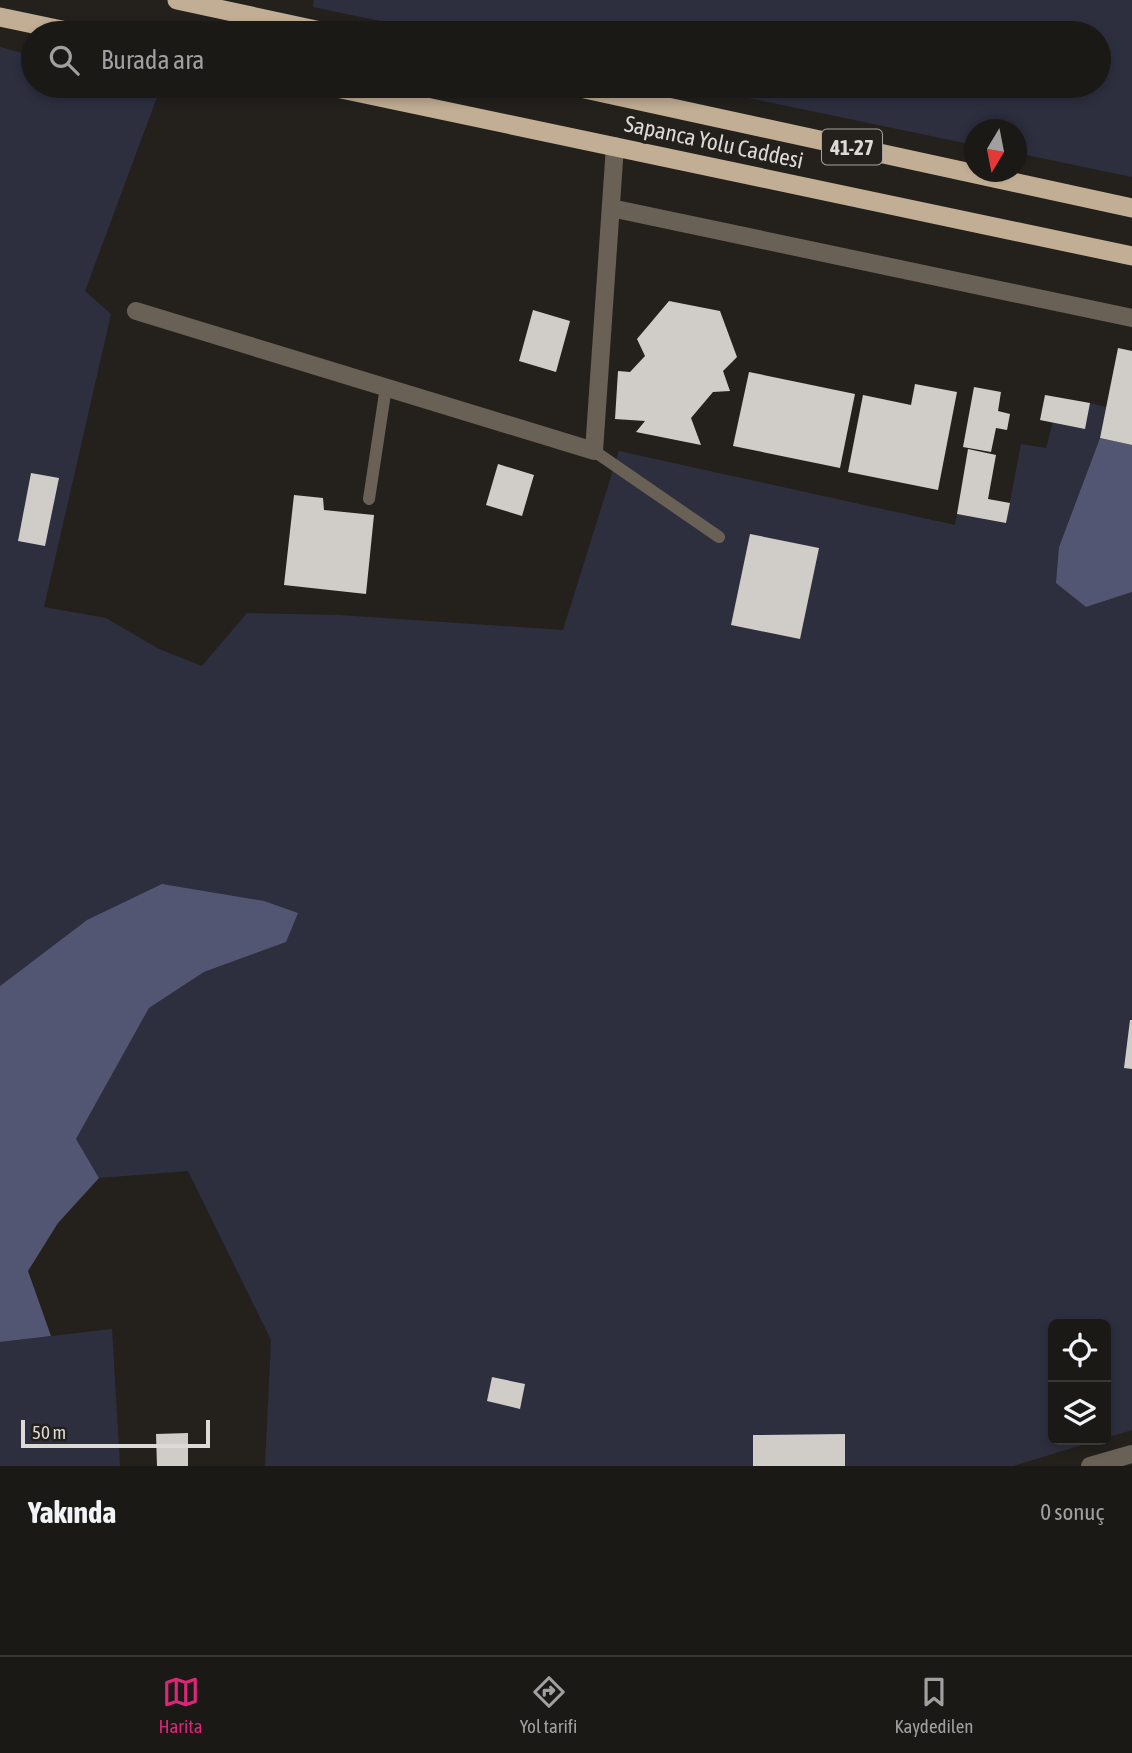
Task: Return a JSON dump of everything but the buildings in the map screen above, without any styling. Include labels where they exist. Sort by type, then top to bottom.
[{"type":"highway","points":[[177,0],[274,21]]},
{"type":"highway","points":[[0,17],[21,21]]},
{"type":"highway","name":"Sapanca Yolu Caddesi","points":[[385,98],[1132,256]]},
{"type":"highway","name":"Sapanca Yolu Caddesi","points":[[626,98],[1132,208]]},
{"type":"street","points":[[136,311],[594,451],[615,146]]},
{"type":"street","points":[[611,208],[1132,318]]},
{"type":"street","points":[[1090,1466],[1132,1454]]},
{"type":"lane","points":[[369,499],[386,387]]},
{"type":"lane","points":[[594,451],[719,537]]},
{"type":"shaded area","points":[[314,0],[1132,0],[1132,177],[1027,155],[1027,119],[964,119],[964,143],[749,98],[1111,98],[1111,21],[380,21],[313,7]]},
{"type":"shaded area","points":[[0,47],[21,53],[21,98],[157,98],[85,291],[111,314],[44,607],[106,618],[159,649],[202,666],[247,613],[339,615],[563,630],[619,451],[955,525],[957,514],[1006,523],[1021,444],[1046,448],[1053,422],[1090,403],[1106,407],[1100,438],[1059,547],[1086,607],[1132,592],[1132,1430],[1111,1436],[1111,1319],[1048,1319],[1048,1445],[1082,1445],[1013,1466],[265,1466],[271,1340],[188,1171],[99,1178],[76,1139],[149,1008],[204,972],[286,942],[87,920],[0,986]]},
{"type":"shaded area","points":[[1100,438],[1132,445],[1132,592],[1086,607],[1056,583],[1059,547]]},
{"type":"shaded area","points":[[162,884],[264,901],[298,913],[286,942],[204,972],[149,1008],[76,1139],[99,1178],[58,1223],[28,1271],[51,1336],[0,1342],[0,986],[87,920]]},
{"type":"shaded area","points":[[112,1329],[120,1466],[0,1466],[0,1342]]}]
